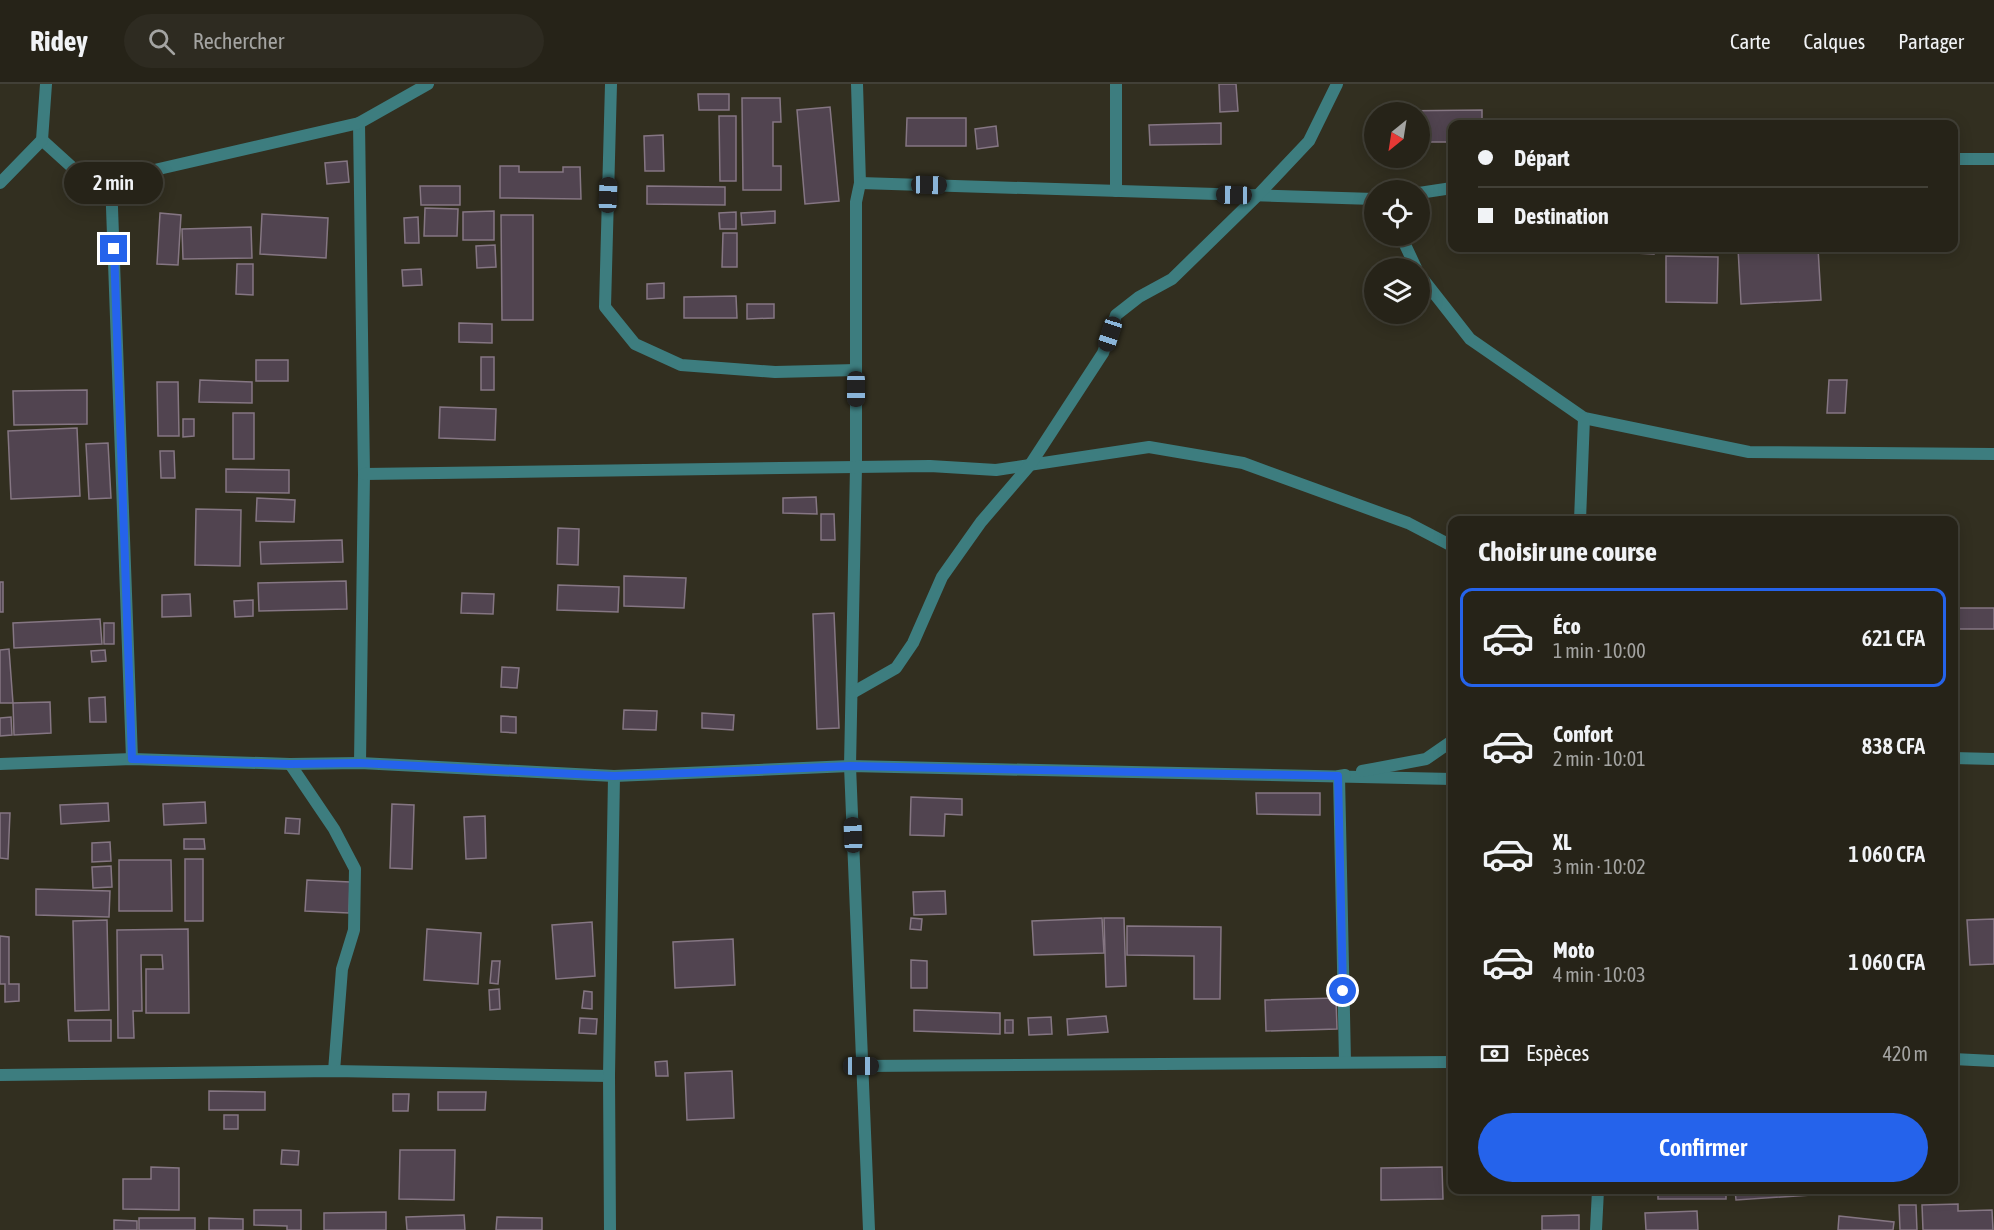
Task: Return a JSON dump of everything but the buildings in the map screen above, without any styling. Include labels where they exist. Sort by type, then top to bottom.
[{"type":"street","points":[[0,183],[42,140],[46,84]]},
{"type":"street","points":[[42,140],[74,169],[111,180],[358,123],[428,84]]},
{"type":"street","points":[[611,84],[605,307],[635,344],[681,365],[775,372],[856,370]]},
{"type":"street","points":[[857,84],[860,183],[856,202],[856,467],[850,766],[869,1230]]},
{"type":"street","points":[[1116,84],[1116,191]]},
{"type":"street","points":[[852,693],[896,668],[913,643],[942,577],[981,522],[1030,465],[1103,353],[1116,315],[1139,297],[1172,279],[1258,195],[1309,141],[1337,84]]},
{"type":"street","points":[[358,123],[364,474],[360,763]]},
{"type":"street","points":[[1958,159],[1994,159]]},
{"type":"street","points":[[111,180],[132,759]]},
{"type":"street","points":[[860,183],[1364,199]]},
{"type":"street","points":[[1430,191],[1448,189]]},
{"type":"street","points":[[1430,288],[1470,339],[1584,418],[1749,452],[1994,453]]},
{"type":"street","points":[[1580,516],[1584,418]]},
{"type":"street","points":[[364,474],[930,466],[996,470],[1149,447],[1243,464],[1408,523],[1448,544]]},
{"type":"street","points":[[1338,776],[1426,759],[1448,744]]},
{"type":"street","points":[[1958,758],[1994,759]]},
{"type":"street","points":[[0,764],[132,759],[290,764],[360,763],[614,776],[850,766],[1448,778]]},
{"type":"street","points":[[290,764],[334,829],[355,869],[354,930],[342,969],[334,1071]]},
{"type":"street","points":[[610,1230],[609,1076],[614,776]]},
{"type":"street","points":[[1338,776],[1345,1062]]},
{"type":"street","points":[[1958,1059],[1994,1061]]},
{"type":"street","points":[[861,1066],[1448,1062]]},
{"type":"street","points":[[0,1075],[334,1071],[609,1076]]},
{"type":"street","points":[[1596,1230],[1598,1194]]},
{"type":"route","points":[[114,249],[132,759],[290,764],[360,763],[614,776],[850,766],[1338,776],[1343,991]]}]
